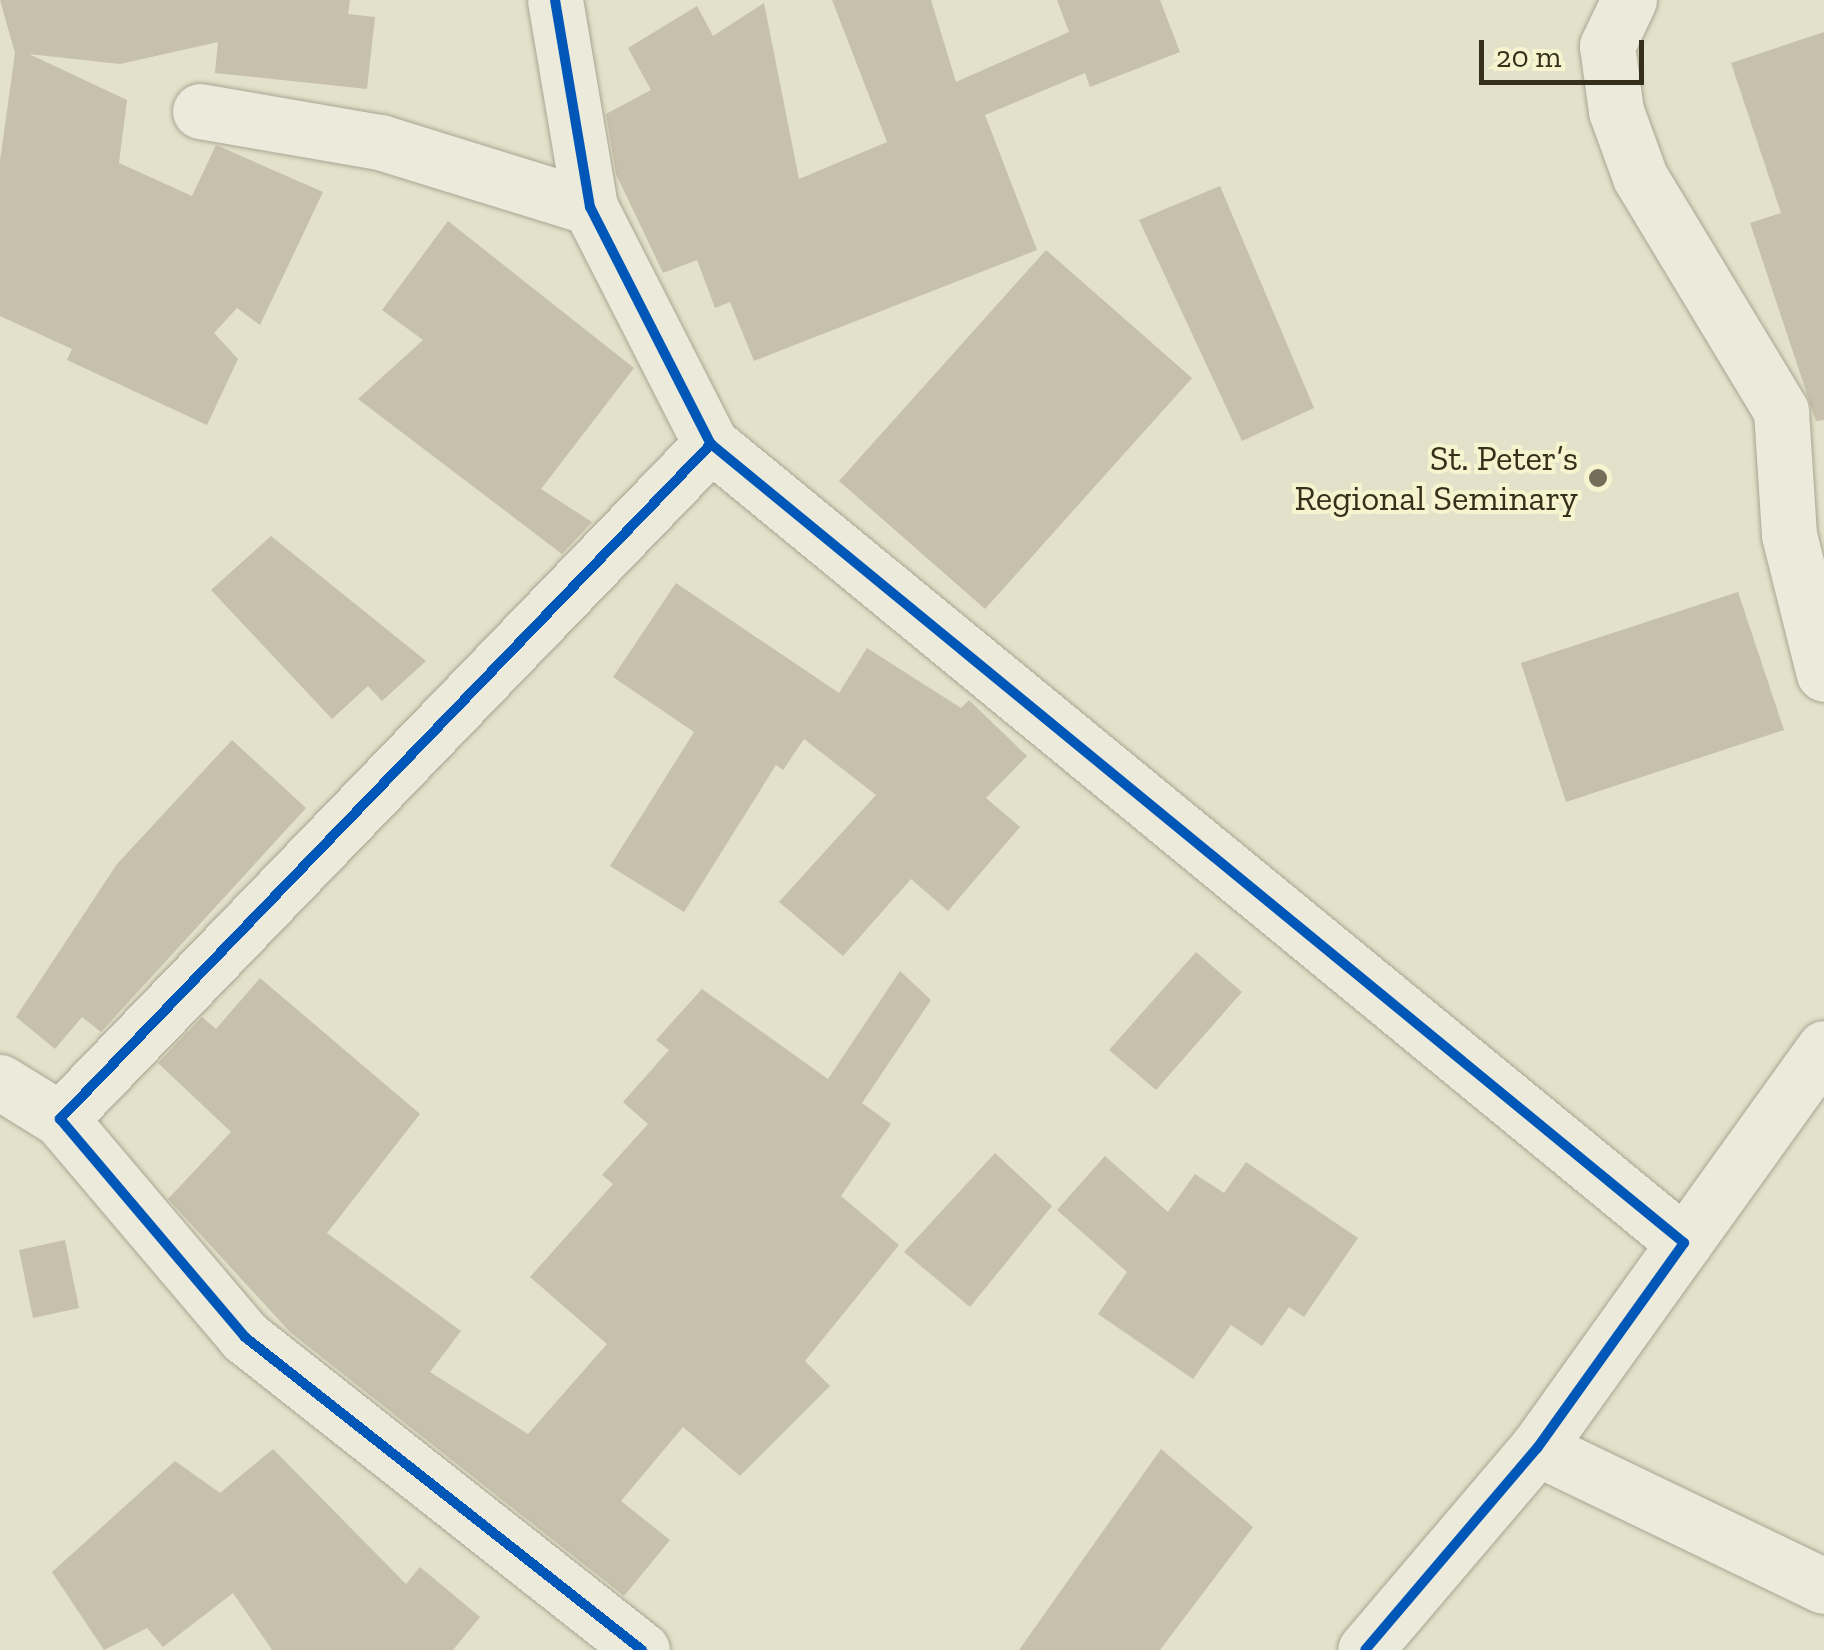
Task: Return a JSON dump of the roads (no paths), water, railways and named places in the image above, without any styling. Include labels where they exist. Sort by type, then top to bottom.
[{"type":"street","points":[[555,0],[590,206],[711,444],[1684,1243]]},
{"type":"street","points":[[1629,0],[1606,46],[1616,111],[1640,177],[1781,411],[1789,535],[1824,674]]},
{"type":"street","points":[[200,111],[380,142],[590,206]]},
{"type":"street","points":[[60,1119],[711,444]]},
{"type":"street","points":[[1365,1650],[1537,1448],[1824,1048]]},
{"type":"street","points":[[0,1082],[60,1119],[245,1337],[642,1650]]},
{"type":"street","points":[[1537,1448],[1824,1586]]},
{"type":"place","name":"St. Peter’s Regional Seminary","points":[[1598,478]]}]
